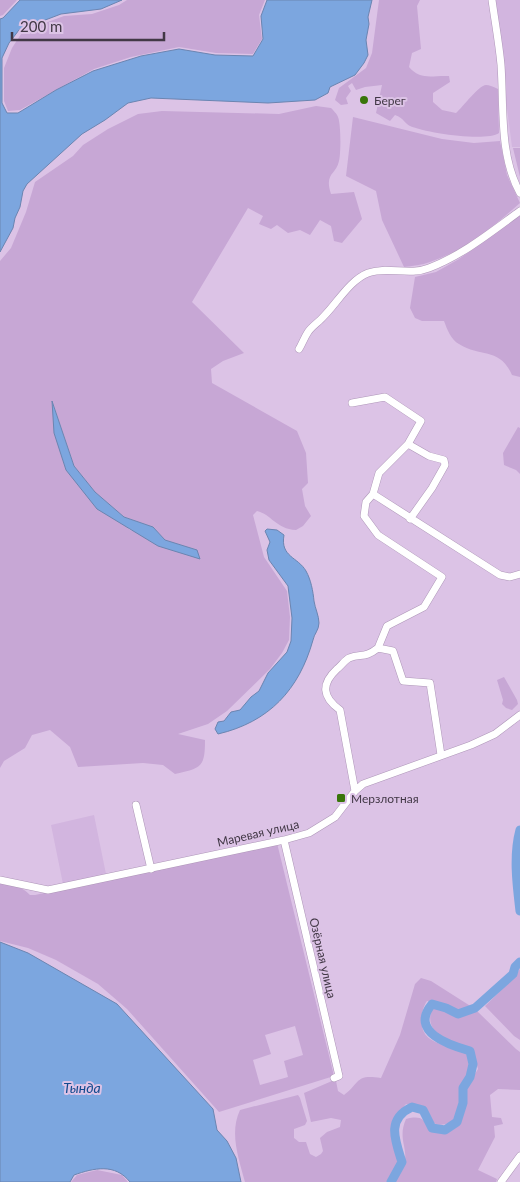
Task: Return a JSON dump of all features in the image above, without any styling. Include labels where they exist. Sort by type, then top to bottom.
[{"type":"street","points":[[492,0],[501,64],[505,135],[509,165],[511,175],[520,192]]},
{"type":"street","points":[[299,349],[308,331],[325,316],[351,285],[367,273],[383,271],[404,272],[426,269],[452,258],[520,211]]},
{"type":"street","points":[[352,403],[385,397],[421,421],[408,444],[379,473],[373,494],[366,502],[364,516],[378,535],[442,577],[424,607],[388,626],[378,648],[370,655],[348,658],[328,678],[326,692],[330,702],[340,710],[355,791]]},
{"type":"street","points":[[408,444],[429,456],[444,460],[445,466],[410,519]]},
{"type":"street","points":[[373,494],[500,575],[520,574]]},
{"type":"street","points":[[378,648],[393,651],[403,681],[430,683],[441,755]]},
{"type":"street","name":"Маревая улица","points":[[0,880],[48,890],[284,840],[309,832],[335,817],[355,791],[363,784],[471,745],[495,734],[520,714]]},
{"type":"street","points":[[136,805],[151,869]]},
{"type":"street","name":"Озёрная улица","points":[[284,840],[339,1076],[334,1078]]},
{"type":"street","points":[[501,1182],[520,1156]]},
{"type":"shaded area","points":[[0,0],[17,0],[0,16]]},
{"type":"shaded area","points":[[127,0],[265,0],[259,15],[262,39],[253,54],[216,53],[179,47],[131,57],[94,69],[20,110],[8,111],[4,101],[4,68],[12,48],[23,31],[64,16],[92,14],[119,5]]},
{"type":"shaded area","points":[[379,0],[420,0],[417,6],[421,49],[412,53],[409,67],[423,76],[449,76],[450,82],[433,93],[433,102],[442,110],[456,113],[483,86],[489,85],[498,89],[499,133],[482,137],[456,136],[418,129],[408,125],[395,115],[390,121],[376,113],[382,85],[356,90],[352,83],[348,86],[351,91],[346,98],[348,104],[341,105],[335,100],[339,88],[366,68],[372,53]]},
{"type":"shaded area","points":[[493,0],[520,0],[520,147],[512,147]]},
{"type":"shaded area","points":[[316,106],[331,108],[336,113],[340,126],[340,157],[338,166],[330,178],[329,187],[331,194],[354,192],[362,219],[342,243],[334,241],[331,226],[320,220],[310,235],[300,230],[288,233],[277,225],[271,229],[259,224],[263,216],[248,208],[192,302],[244,353],[223,361],[211,369],[212,383],[297,431],[306,453],[308,483],[302,489],[305,506],[311,516],[303,526],[296,530],[289,529],[257,511],[253,515],[264,557],[287,591],[290,617],[289,640],[270,669],[227,711],[208,724],[178,734],[205,740],[204,756],[200,765],[196,768],[175,774],[163,765],[143,763],[78,767],[70,747],[50,730],[32,735],[25,748],[4,761],[0,768],[0,261],[11,248],[26,212],[35,182],[73,156],[83,145],[108,129],[138,114],[162,111],[279,114]],"holes":[[[53,403],[74,466],[95,492],[124,517],[153,527],[165,540],[197,550],[130,530],[66,470]]]},
{"type":"shaded area","points":[[353,117],[442,139],[474,143],[500,141],[507,175],[520,203],[489,229],[455,251],[427,263],[404,267],[382,220],[376,191],[346,176]]},
{"type":"shaded area","points":[[513,148],[520,148],[520,177]]},
{"type":"shaded area","points":[[520,215],[520,377],[512,375],[502,360],[467,348],[456,342],[444,321],[422,321],[415,318],[410,308],[415,277],[436,272],[459,259]]},
{"type":"shaded area","points":[[518,427],[520,428],[520,474],[516,470],[504,465],[503,453]]},
{"type":"shaded area","points":[[504,677],[518,704],[512,710],[502,704],[503,700],[497,680]]},
{"type":"shaded area","points":[[94,815],[106,874],[63,884],[51,825]]},
{"type":"shaded area","points":[[277,843],[334,1076],[219,1112],[127,1009],[98,984],[56,960],[28,948],[0,941],[0,883],[16,886],[30,895]],"holes":[[[295,1026],[303,1055],[284,1061],[288,1077],[260,1085],[253,1060],[271,1054],[265,1035]]]},
{"type":"shaded area","points":[[520,968],[520,1040],[485,1006],[516,976]]},
{"type":"shaded area","points":[[421,978],[431,981],[472,1007],[457,1010],[444,1004],[427,1001],[423,1012],[423,1029],[427,1036],[433,1041],[465,1053],[471,1062],[470,1069],[461,1087],[460,1109],[453,1122],[441,1125],[436,1124],[423,1109],[406,1104],[391,1126],[398,1153],[397,1165],[389,1182],[245,1182],[235,1137],[235,1128],[240,1110],[298,1095],[307,1121],[305,1125],[294,1129],[294,1138],[299,1142],[306,1142],[310,1154],[316,1157],[321,1154],[323,1151],[320,1138],[327,1132],[340,1127],[341,1120],[331,1118],[311,1122],[304,1093],[336,1081],[338,1091],[344,1095],[362,1078],[381,1078],[400,1035],[415,984]]},
{"type":"shaded area","points":[[432,1009],[444,1009],[459,1016],[477,1011],[520,1052],[520,1090],[498,1089],[490,1095],[492,1117],[501,1118],[503,1124],[494,1126],[495,1137],[478,1170],[497,1179],[496,1182],[395,1182],[405,1158],[403,1132],[406,1119],[420,1118],[431,1129],[442,1132],[456,1126],[460,1121],[468,1085],[478,1069],[472,1050],[449,1041],[436,1032],[430,1018]]},
{"type":"shaded area","points":[[97,1170],[122,1175],[128,1182],[71,1182],[77,1175]]},
{"type":"water","points":[[20,0],[122,0],[101,9],[61,14],[19,30],[9,43],[2,58],[2,103],[7,113],[18,113],[56,90],[93,71],[141,56],[179,49],[215,55],[253,56],[263,39],[261,16],[267,0],[372,0],[366,40],[368,55],[355,75],[330,87],[328,93],[315,100],[268,103],[151,98],[128,103],[82,134],[27,184],[23,191],[13,228],[0,252],[0,19]]},
{"type":"water","points":[[52,401],[74,466],[95,492],[124,517],[153,527],[165,540],[197,550],[200,559],[158,546],[97,509],[66,470],[54,433]]},
{"type":"water","points":[[267,529],[277,530],[284,535],[283,542],[287,552],[306,571],[312,586],[319,625],[299,674],[290,689],[279,701],[267,712],[252,721],[236,729],[218,734],[215,729],[218,722],[224,721],[231,712],[240,710],[259,691],[268,673],[287,652],[291,641],[292,618],[288,586],[269,560],[267,550],[270,542],[265,531]]},
{"type":"water","name":"Тында","points":[[0,942],[28,953],[117,1004],[213,1109],[217,1130],[227,1141],[236,1158],[241,1182],[130,1182],[118,1172],[97,1169],[74,1175],[70,1182],[0,1182]]},
{"type":"waterway","points":[[520,830],[516,860],[520,911]]},
{"type":"waterway","points":[[391,1182],[402,1162],[395,1138],[398,1118],[412,1107],[423,1110],[432,1128],[445,1130],[457,1122],[463,1103],[463,1088],[470,1077],[473,1064],[470,1051],[443,1041],[428,1030],[425,1022],[426,1014],[432,1004],[458,1014],[475,1008],[513,974],[515,967],[520,962]]},
{"type":"place","name":"Берег","points":[[364,100]]},
{"type":"place","name":"Мерзлотная","points":[[341,798]]}]
